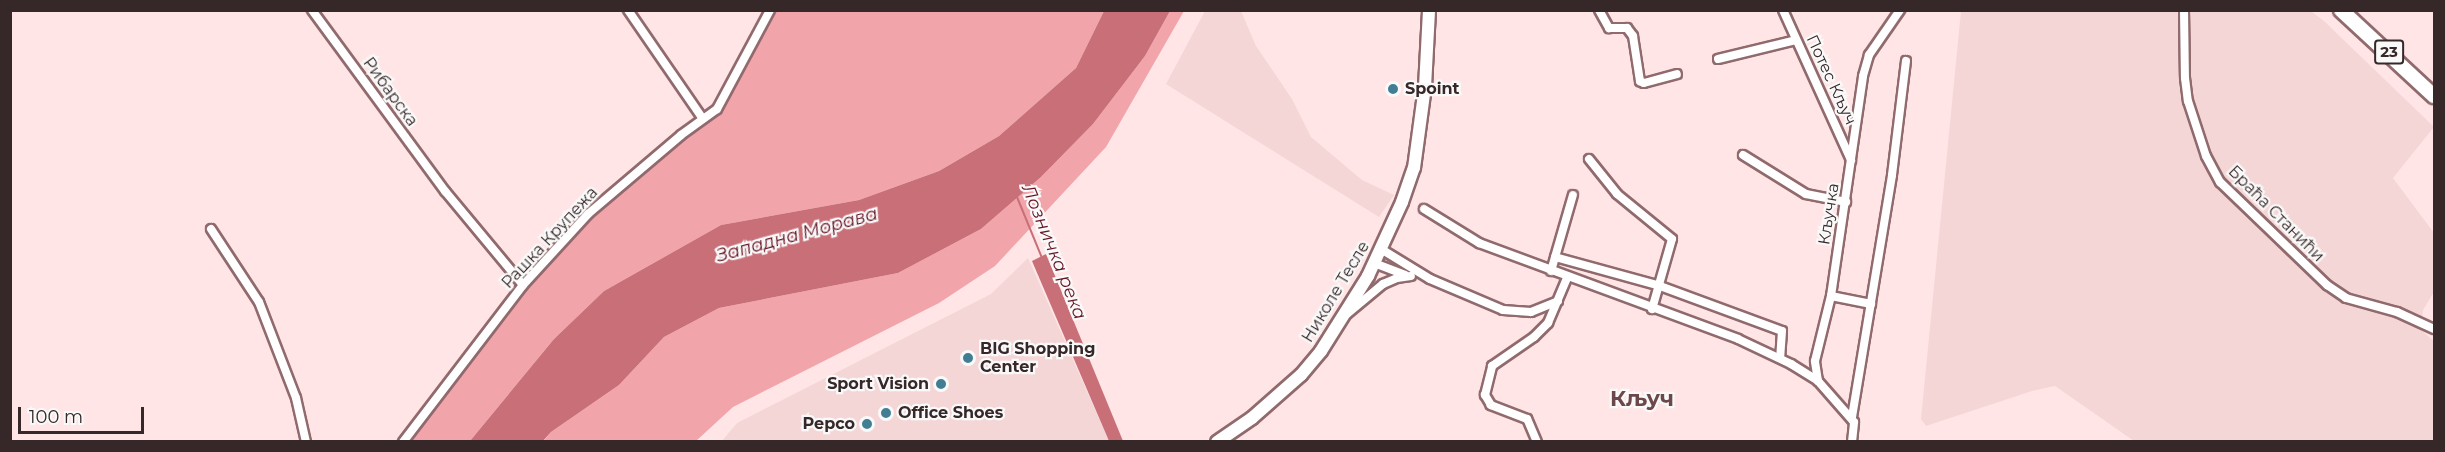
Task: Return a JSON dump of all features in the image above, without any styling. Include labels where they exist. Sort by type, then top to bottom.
[{"type":"main road","name":"23","points":[[2341,10],[2434,96]]},
{"type":"street","name":"Рибарска","points":[[312,10],[445,191],[523,285]]},
{"type":"street","points":[[628,10],[703,118]]},
{"type":"street","name":"Рашка Крупежа","points":[[403,441],[523,285],[588,214],[703,118],[717,109],[770,10]]},
{"type":"street","name":"Николе Тесле","points":[[1217,441],[1252,418],[1301,375],[1321,351],[1343,318],[1381,249],[1402,202],[1419,140],[1425,87],[1428,10]]},
{"type":"street","points":[[1599,10],[1609,28],[1627,28],[1633,36],[1640,81],[1644,83],[1677,74]]},
{"type":"street","name":"Потес Кључ","points":[[1783,10],[1852,162]]},
{"type":"street","name":"Кључка","points":[[1818,381],[1815,361],[1831,296],[1863,76],[1869,55],[1900,10]]},
{"type":"street","name":"Браћа Станићи","points":[[2184,10],[2185,78],[2188,101],[2206,156],[2220,182],[2326,285],[2346,298],[2397,312],[2434,329]]},
{"type":"street","points":[[1718,59],[1796,40]]},
{"type":"street","points":[[1852,441],[1852,417],[1892,175],[1906,61]]},
{"type":"street","points":[[1743,155],[1806,195],[1846,202]]},
{"type":"street","points":[[1589,159],[1617,194],[1672,239],[1652,309]]},
{"type":"street","points":[[1551,271],[1573,195]]},
{"type":"street","points":[[1424,209],[1479,243],[1567,278],[1738,339],[1780,358],[1818,381],[1852,417]]},
{"type":"street","points":[[211,229],[259,302],[296,398],[306,441]]},
{"type":"street","points":[[1381,249],[1430,279],[1503,310],[1532,312],[1558,301]]},
{"type":"street","points":[[1555,257],[1660,285],[1782,331],[1780,358]]},
{"type":"street","points":[[1374,263],[1411,276],[1430,279]]},
{"type":"street","points":[[1343,318],[1383,284],[1397,278],[1411,276]]},
{"type":"street","points":[[1537,441],[1527,418],[1491,405],[1485,395],[1490,370],[1495,362],[1541,330],[1553,314],[1567,278]]},
{"type":"street","points":[[1831,296],[1871,304]]},
{"type":"street","points":[[1532,312],[1540,322],[1541,330]]},
{"type":"shaded area","points":[[770,11],[1104,11],[1076,68],[999,136],[939,171],[859,200],[721,225],[604,291],[554,339],[470,441],[403,442],[523,285],[588,214],[717,109]]},
{"type":"shaded area","points":[[1170,11],[1184,11],[1106,147],[995,266],[939,303],[733,407],[696,441],[543,442],[551,432],[619,385],[664,337],[719,308],[898,273],[981,229],[1041,177],[1093,124],[1145,56]]},
{"type":"shaded area","points":[[1205,11],[1241,11],[1256,46],[1292,99],[1311,137],[1362,180],[1394,195],[1379,217],[1166,84]]},
{"type":"shaded area","points":[[1961,11],[2311,11],[2324,21],[2434,127],[2393,178],[2434,233],[2434,292],[2423,310],[2421,330],[2434,341],[2434,441],[2134,441],[2055,386],[2032,391],[1926,426],[1921,419]]},
{"type":"shaded area","name":"BIG Shopping Center","points":[[1028,258],[1109,441],[721,442],[737,423],[991,294]]},
{"type":"water","name":"Западна Морава","points":[[1104,11],[1170,11],[1145,56],[1093,124],[1041,177],[981,229],[898,273],[719,308],[664,337],[619,385],[551,432],[543,441],[470,441],[554,339],[604,291],[721,225],[859,200],[939,171],[999,136],[1076,68]]},
{"type":"water","points":[[1046,254],[1123,441],[1109,441],[1032,261]]},
{"type":"waterway","name":"Лозничка река","points":[[1017,197],[1042,258]]},
{"type":"place","name":"Spoint","points":[[1393,89]]},
{"type":"place","name":"BIG Shopping Center","points":[[968,358]]},
{"type":"place","name":"Sport Vision","points":[[941,384]]},
{"type":"place","name":"Office Shoes","points":[[886,413]]},
{"type":"place","name":"Pepco","points":[[867,424]]},
{"type":"district","name":"Кључ","points":[[1642,399]]}]
